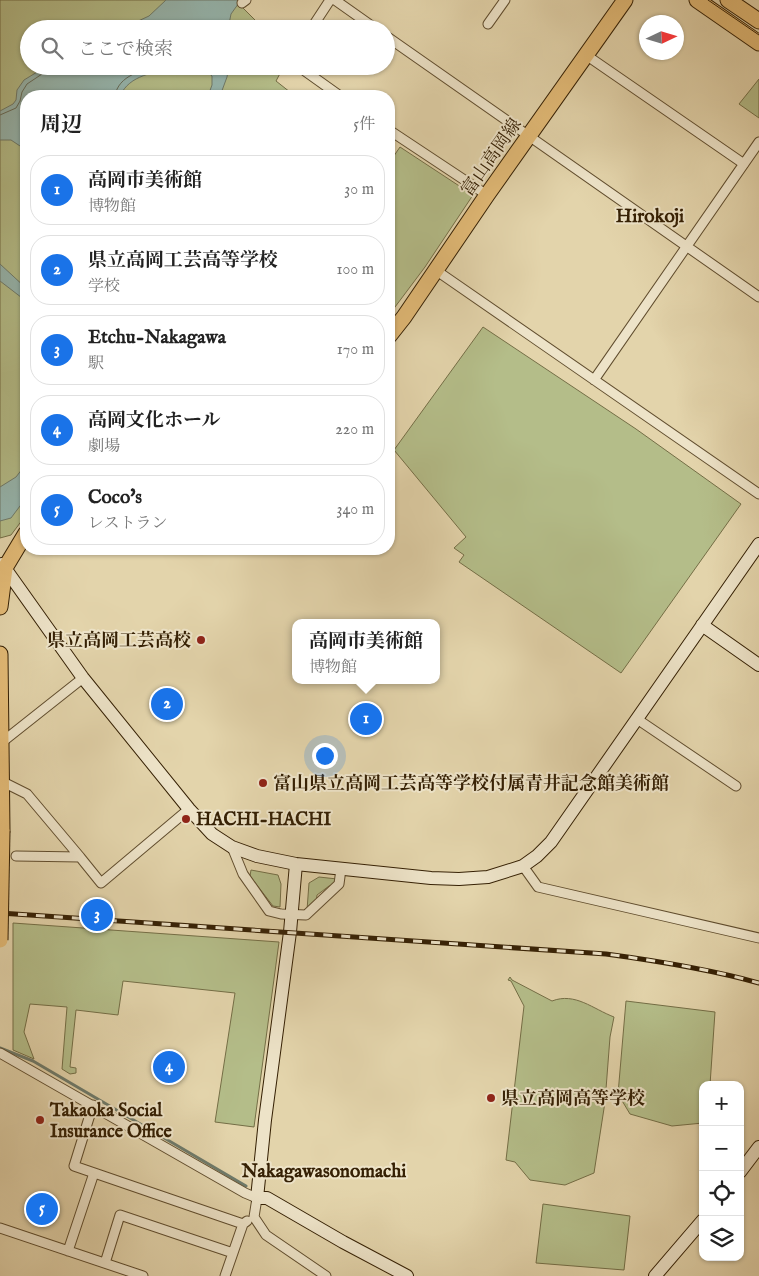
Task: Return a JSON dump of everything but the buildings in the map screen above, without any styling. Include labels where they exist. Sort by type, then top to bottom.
[{"type":"main road","name":"富山高岡線","points":[[395,330],[528,136],[625,0]]},
{"type":"main road","points":[[697,0],[759,43]]},
{"type":"main road","points":[[728,0],[759,21]]},
{"type":"main road","points":[[0,607],[3,565],[20,542]]},
{"type":"main road","points":[[0,654],[2,831],[0,940]]},
{"type":"street","points":[[316,20],[330,0]]},
{"type":"street","points":[[335,0],[363,20]]},
{"type":"street","points":[[488,24],[505,0]]},
{"type":"street","points":[[395,42],[759,297]]},
{"type":"street","points":[[586,55],[744,164]]},
{"type":"street","points":[[311,75],[332,90]]},
{"type":"street","points":[[395,134],[487,195]]},
{"type":"street","points":[[594,380],[759,142]]},
{"type":"street","points":[[437,271],[759,494]]},
{"type":"street","points":[[3,565],[83,678],[189,809],[212,834],[232,847],[257,856],[296,864],[431,878],[459,879],[488,877],[523,866],[537,856],[551,842],[759,544]]},
{"type":"street","points":[[702,625],[759,665]]},
{"type":"street","points":[[1,743],[83,678]]},
{"type":"street","points":[[637,719],[736,786]]},
{"type":"street","points":[[1,781],[27,794],[101,883],[189,809]]},
{"type":"street","points":[[232,847],[243,874],[269,911],[291,915],[306,915],[339,884],[341,869]]},
{"type":"street","points":[[16,856],[80,857]]},
{"type":"street","points":[[296,864],[254,1217],[266,1235],[326,1276]]},
{"type":"street","points":[[523,866],[538,888],[759,938]]},
{"type":"street","points":[[0,1053],[245,1193],[257,1198],[267,1198],[407,1276]]},
{"type":"street","points":[[93,1105],[74,1166],[243,1224]]},
{"type":"street","points":[[741,1171],[759,1147]]},
{"type":"street","points":[[68,1251],[94,1173]]},
{"type":"street","points":[[105,1263],[120,1216],[233,1253]]},
{"type":"street","points":[[224,1276],[243,1224],[254,1217]]},
{"type":"street","points":[[655,1276],[699,1225]]},
{"type":"street","points":[[0,1228],[143,1276]]},
{"type":"green space","points":[[0,0],[240,0],[238,3],[255,20],[20,20],[20,75],[279,75],[276,81],[287,90],[20,90],[20,523],[11,535],[0,538]]},
{"type":"green space","points":[[759,79],[759,118],[739,104]]},
{"type":"green space","points":[[400,147],[473,195],[425,267],[395,307],[395,154]]},
{"type":"green space","points":[[483,327],[636,429],[741,504],[621,673],[459,562],[464,555],[454,548],[466,537],[395,451]]},
{"type":"green space","points":[[251,870],[278,875],[281,884],[280,907],[273,906],[250,876]]},
{"type":"green space","points":[[319,877],[337,879],[335,886],[329,886],[317,895],[316,902],[307,910],[309,883]]},
{"type":"green space","points":[[13,923],[279,942],[254,1127],[215,1122],[235,993],[123,981],[118,1015],[76,1010],[70,1067],[76,1068],[76,1073],[70,1074],[62,1069],[67,1007],[30,1004],[24,1032],[34,1059],[13,1050]]},
{"type":"green space","points":[[510,977],[512,980],[552,1001],[560,999],[576,1000],[614,1017],[610,1037],[605,1102],[594,1173],[565,1185],[530,1180],[515,1162],[506,1160],[524,1006],[511,981],[508,980]]},
{"type":"green space","points":[[626,1001],[715,1012],[710,1081],[699,1081],[699,1123],[672,1126],[630,1114],[618,1094]]},
{"type":"green space","points":[[543,1204],[630,1216],[624,1270],[536,1263]]},
{"type":"water","points":[[166,0],[241,0],[231,14],[230,20],[140,20],[149,16]]},
{"type":"water","points":[[32,75],[146,75],[136,79],[123,90],[20,90],[20,146],[11,140],[0,140],[0,111],[13,104],[16,100],[17,90],[24,80]]},
{"type":"water","points":[[211,75],[227,75],[222,90],[210,90]]},
{"type":"water","points":[[0,264],[20,282],[20,296],[0,281]]},
{"type":"water","points":[[20,472],[20,506],[11,518],[0,521],[0,487],[16,477]]},
{"type":"waterway","points":[[0,1048],[33,1061],[246,1186]]},
{"type":"tram line","points":[[708,0],[759,35]]},
{"type":"railway","points":[[0,913],[606,954],[683,966],[759,983]]},
{"type":"place","name":"県立高岡工芸高校","points":[[201,640]]},
{"type":"place","name":"県立高岡工芸高等学校","points":[[167,704]]},
{"type":"place","name":"高岡市美術館","points":[[366,719]]},
{"type":"place","name":"富山県立高岡工芸高等学校付属青井記念館美術館","points":[[263,783]]},
{"type":"place","name":"HACHI-HACHI","points":[[186,819]]},
{"type":"place","name":"Etchu-Nakagawa","points":[[97,915]]},
{"type":"place","name":"高岡文化ホール","points":[[169,1067]]},
{"type":"place","name":"県立高岡高等学校","points":[[491,1098]]},
{"type":"place","name":"Takaoka Social Insurance Office","points":[[40,1120]]},
{"type":"place","name":"Coco's","points":[[42,1209]]},
{"type":"district","name":"Hirokoji","points":[[650,215]]},
{"type":"district","name":"Nakagawasonomachi","points":[[324,1170]]}]
